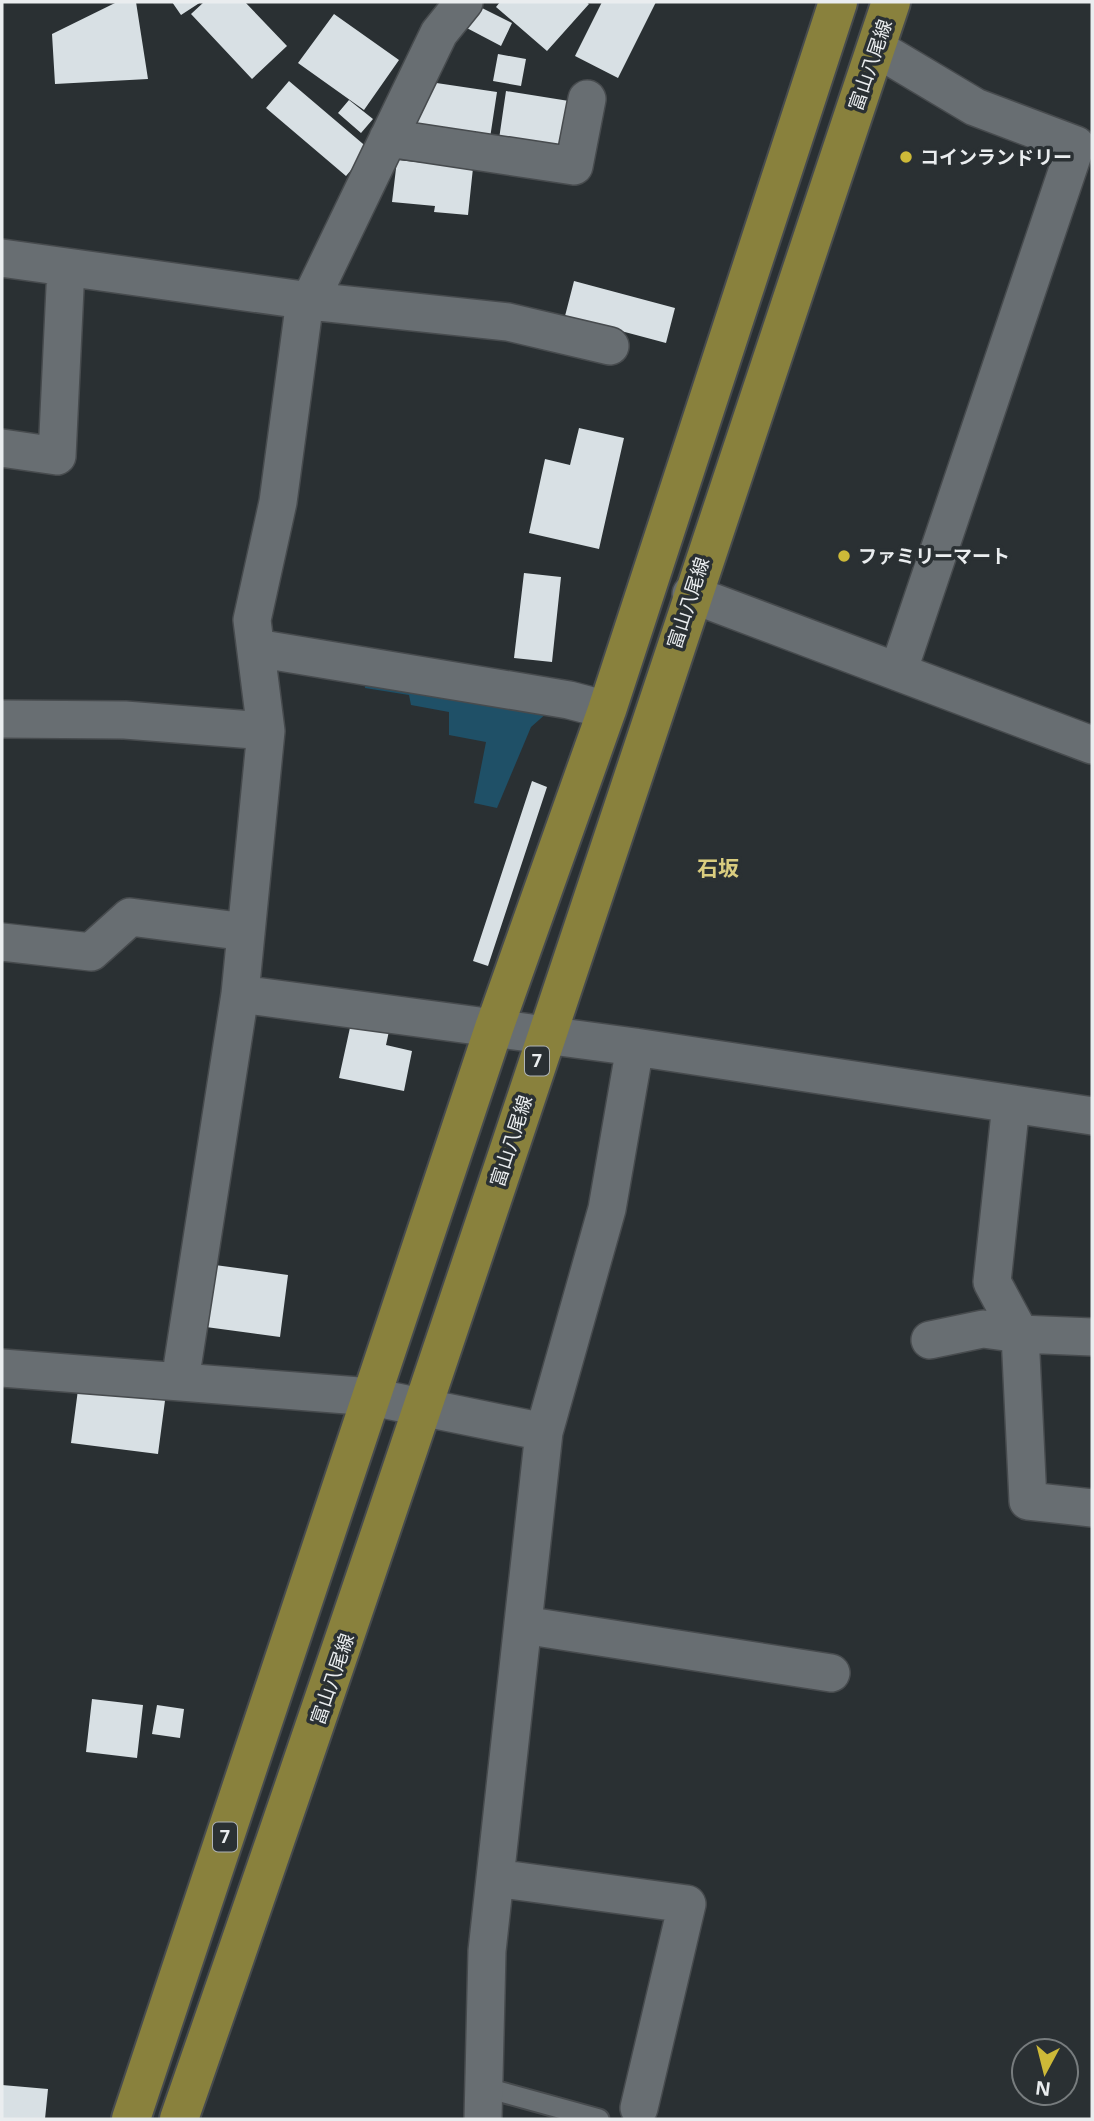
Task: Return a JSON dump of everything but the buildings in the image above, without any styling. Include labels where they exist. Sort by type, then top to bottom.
[{"type":"main road","name":"7","points":[[131,2119],[494,1028],[607,710],[838,2]]},
{"type":"main road","name":"富山八尾線","points":[[179,2119],[424,1407],[691,594],[891,2]]},
{"type":"street","points":[[180,1381],[240,994],[267,731],[252,620],[278,502],[303,315],[439,33],[446,8]]},
{"type":"street","points":[[876,48],[975,107],[1076,145],[898,672]]},
{"type":"street","points":[[388,138],[574,166],[587,99]]},
{"type":"street","points":[[2,258],[310,300],[508,322],[610,346]]},
{"type":"street","points":[[2,448],[57,456],[66,267]]},
{"type":"street","points":[[691,594],[1092,745]]},
{"type":"street","points":[[256,648],[569,700],[607,710]]},
{"type":"street","points":[[2,719],[125,720],[267,731]]},
{"type":"street","points":[[2,942],[91,952],[130,917],[246,932]]},
{"type":"street","points":[[240,994],[635,1047],[1092,1116]]},
{"type":"street","points":[[483,2103],[487,1951],[544,1432],[607,1209],[635,1047]]},
{"type":"street","points":[[1012,1104],[992,1282],[1020,1334],[1028,1502],[1092,1508]]},
{"type":"street","points":[[930,1340],[983,1329],[1020,1334],[1092,1337]]},
{"type":"street","points":[[2,1368],[372,1396],[544,1432]]},
{"type":"street","points":[[523,1625],[831,1673]]},
{"type":"street","points":[[495,1878],[687,1904],[639,2108]]},
{"type":"lane","points":[[483,2103],[599,2119]]},
{"type":"shaded area","points":[[366,668],[556,705],[531,727],[497,808],[474,803],[486,742],[449,735],[449,712],[411,705],[409,695],[365,688]]},
{"type":"place","name":"コインランドリー","points":[[906,157]]},
{"type":"place","name":"ファミリーマート","points":[[844,556]]},
{"type":"district","name":"石坂","points":[[718,869]]}]
